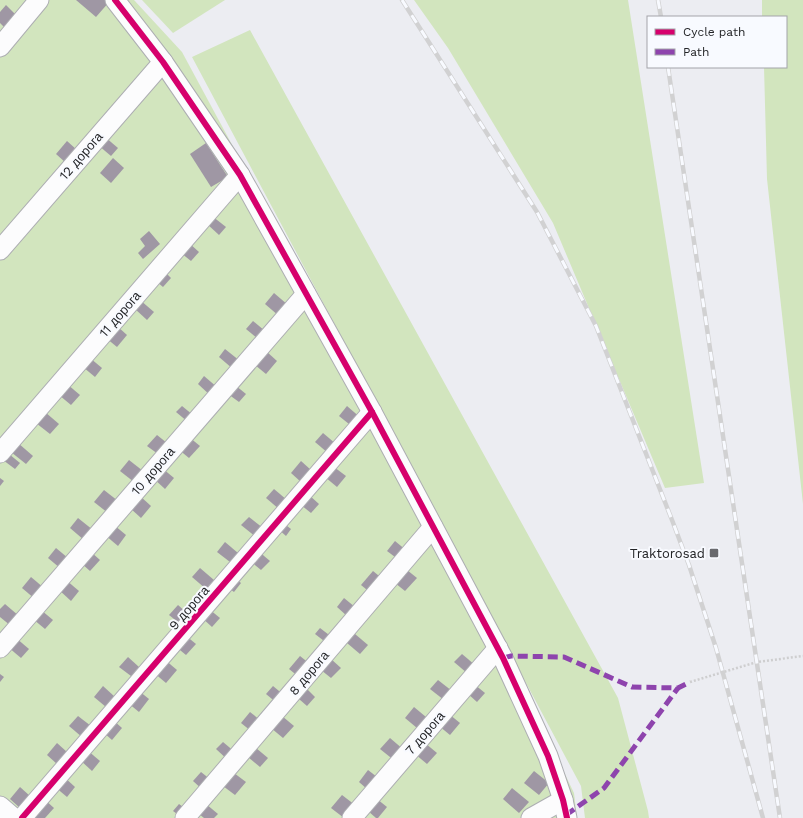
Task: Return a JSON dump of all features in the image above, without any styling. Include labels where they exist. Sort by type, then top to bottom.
[{"type":"street","points":[[0,47],[39,0]]},
{"type":"street","points":[[115,0],[162,62],[240,175],[372,412],[498,648],[548,756],[565,809],[531,818]]},
{"type":"street","name":"12 дорога","points":[[0,250],[162,62]]},
{"type":"street","name":"11 дорога","points":[[0,453],[240,175]]},
{"type":"street","name":"10 дорога","points":[[0,648],[306,294]]},
{"type":"street","name":"9 дорога","points":[[22,818],[372,412]]},
{"type":"street","name":"8 дорога","points":[[185,818],[433,527]]},
{"type":"street","name":"7 дорога","points":[[352,818],[498,648]]},
{"type":"street","points":[[0,806],[14,818]]},
{"type":"path","points":[[690,682],[757,662],[803,656]]},
{"type":"green space","points":[[0,0],[134,0],[182,52],[509,658],[574,793],[577,818],[0,818]]},
{"type":"green space","points":[[142,0],[225,0],[173,33]]},
{"type":"green space","points":[[414,0],[628,0],[704,483],[665,488],[553,223],[448,48]]},
{"type":"green space","points":[[762,0],[803,0],[803,504],[767,179],[764,68],[787,68],[787,16],[762,16]]},
{"type":"green space","points":[[250,30],[618,698],[649,818],[585,818],[581,786],[192,57]]},
{"type":"building","points":[[76,0],[109,0],[110,1],[96,17]]},
{"type":"building","points":[[6,5],[16,15],[5,28],[0,23],[0,12]]},
{"type":"building","points":[[105,137],[118,148],[111,156],[98,145]]},
{"type":"building","points":[[67,141],[77,150],[66,163],[56,154]]},
{"type":"building","points":[[206,143],[228,177],[211,187],[190,154]]},
{"type":"building","points":[[113,158],[124,168],[111,183],[100,173]]},
{"type":"building","points":[[212,216],[226,227],[219,235],[206,223]]},
{"type":"building","points":[[149,231],[160,244],[143,259],[138,253],[145,246],[140,239]]},
{"type":"building","points":[[189,243],[199,252],[191,261],[181,253]]},
{"type":"building","points":[[165,272],[171,278],[163,287],[157,282]]},
{"type":"building","points":[[274,293],[288,305],[279,316],[265,304]]},
{"type":"building","points":[[140,300],[154,312],[147,320],[134,308]]},
{"type":"building","points":[[253,321],[265,331],[258,339],[246,329]]},
{"type":"building","points":[[117,326],[127,335],[117,347],[106,338]]},
{"type":"building","points":[[225,349],[240,361],[233,369],[219,357]]},
{"type":"building","points":[[266,351],[277,361],[266,374],[255,365]]},
{"type":"building","points":[[90,358],[102,368],[95,377],[83,367]]},
{"type":"building","points":[[204,376],[218,388],[211,396],[198,384]]},
{"type":"building","points":[[67,384],[80,395],[71,405],[59,395]]},
{"type":"building","points":[[235,385],[246,394],[239,402],[228,394]]},
{"type":"building","points":[[182,406],[193,415],[188,422],[176,412]]},
{"type":"building","points":[[347,406],[362,419],[354,428],[339,416]]},
{"type":"building","points":[[45,412],[59,424],[50,434],[36,423]]},
{"type":"building","points":[[323,433],[336,444],[328,453],[315,442]]},
{"type":"building","points":[[157,435],[167,443],[158,454],[147,446]]},
{"type":"building","points":[[189,437],[200,446],[189,458],[178,449]]},
{"type":"building","points":[[18,443],[33,456],[26,464],[11,452]]},
{"type":"building","points":[[9,454],[20,463],[15,469],[3,460]]},
{"type":"building","points":[[129,460],[143,471],[134,482],[120,471]]},
{"type":"building","points":[[301,461],[311,470],[301,482],[291,473]]},
{"type":"building","points":[[334,467],[346,476],[337,487],[325,477]]},
{"type":"building","points":[[162,468],[174,478],[165,489],[153,478]]},
{"type":"building","points":[[0,478],[4,481],[0,486]]},
{"type":"building","points":[[274,489],[287,500],[279,509],[266,498]]},
{"type":"building","points":[[104,490],[118,501],[108,513],[94,502]]},
{"type":"building","points":[[309,495],[319,504],[311,513],[301,505]]},
{"type":"building","points":[[140,496],[151,506],[141,518],[130,508]]},
{"type":"building","points":[[249,517],[263,528],[256,537],[241,525]]},
{"type":"building","points":[[78,518],[93,530],[84,540],[70,528]]},
{"type":"building","points":[[282,522],[291,529],[286,536],[277,528]]},
{"type":"building","points":[[114,525],[126,535],[118,546],[105,535]]},
{"type":"building","points":[[395,541],[407,551],[399,560],[387,551]]},
{"type":"building","points":[[225,542],[238,553],[230,562],[217,552]]},
{"type":"building","points":[[56,548],[68,558],[60,568],[48,558]]},
{"type":"building","points":[[257,550],[270,561],[261,570],[249,560]]},
{"type":"building","points":[[91,552],[100,560],[90,571],[81,563]]},
{"type":"building","points":[[200,568],[214,580],[206,589],[192,577]]},
{"type":"building","points":[[407,570],[417,578],[405,591],[395,583]]},
{"type":"building","points":[[373,571],[384,580],[372,594],[361,585]]},
{"type":"building","points":[[31,577],[44,588],[35,599],[22,588]]},
{"type":"building","points":[[235,578],[241,583],[234,592],[227,587]]},
{"type":"building","points":[[66,580],[79,591],[71,601],[58,589]]},
{"type":"building","points":[[344,598],[355,607],[347,616],[337,607]]},
{"type":"building","points":[[5,604],[19,616],[11,626],[0,617],[0,609]]},
{"type":"building","points":[[178,605],[187,613],[179,623],[169,615]]},
{"type":"building","points":[[209,609],[220,618],[212,627],[201,617]]},
{"type":"building","points":[[41,610],[53,620],[45,629],[33,619]]},
{"type":"building","points":[[320,628],[333,638],[328,644],[315,634]]},
{"type":"building","points":[[355,634],[368,645],[360,654],[347,643]]},
{"type":"building","points":[[185,635],[196,644],[186,655],[175,646]]},
{"type":"building","points":[[16,638],[29,649],[21,658],[8,647]]},
{"type":"building","points":[[462,654],[475,665],[467,673],[454,662]]},
{"type":"building","points":[[300,656],[310,664],[299,677],[289,669]]},
{"type":"building","points":[[128,657],[139,667],[131,676],[119,667]]},
{"type":"building","points":[[164,659],[177,670],[166,683],[153,672]]},
{"type":"building","points":[[331,659],[341,668],[331,678],[321,670]]},
{"type":"building","points":[[0,674],[4,677],[0,682]]},
{"type":"building","points":[[438,680],[452,691],[444,700],[430,689]]},
{"type":"building","points":[[474,684],[485,693],[477,702],[467,693]]},
{"type":"building","points":[[103,686],[115,697],[106,707],[94,697]]},
{"type":"building","points":[[273,686],[285,696],[278,704],[266,694]]},
{"type":"building","points":[[307,689],[315,697],[307,706],[299,699]]},
{"type":"building","points":[[139,691],[149,699],[139,712],[128,703]]},
{"type":"building","points":[[414,707],[426,717],[417,728],[405,718]]},
{"type":"building","points":[[250,712],[260,720],[251,731],[241,723]]},
{"type":"building","points":[[449,714],[460,723],[450,735],[439,726]]},
{"type":"building","points":[[78,716],[91,726],[82,737],[69,726]]},
{"type":"building","points":[[282,716],[294,726],[283,738],[271,728]]},
{"type":"building","points":[[113,720],[122,728],[112,740],[103,732]]},
{"type":"building","points":[[390,738],[404,750],[395,761],[380,749]]},
{"type":"building","points":[[223,742],[236,753],[229,761],[216,749]]},
{"type":"building","points":[[57,743],[67,752],[57,764],[47,755]]},
{"type":"building","points":[[425,743],[437,753],[427,764],[415,754]]},
{"type":"building","points":[[256,748],[268,758],[260,767],[248,757]]},
{"type":"building","points":[[87,750],[100,761],[92,771],[79,759]]},
{"type":"building","points":[[368,770],[377,777],[367,789],[359,782]]},
{"type":"building","points":[[534,771],[549,783],[539,795],[524,783]]},
{"type":"building","points":[[201,772],[211,780],[203,790],[193,781]]},
{"type":"building","points":[[234,773],[246,782],[235,795],[223,786]]},
{"type":"building","points":[[63,776],[75,787],[67,797],[54,786]]},
{"type":"building","points":[[20,787],[30,796],[20,808],[10,799]]},
{"type":"building","points":[[512,788],[529,802],[519,813],[503,799]]},
{"type":"building","points":[[342,795],[355,805],[344,818],[331,808]]},
{"type":"building","points":[[44,799],[54,808],[45,818],[30,818]]},
{"type":"building","points":[[377,799],[387,807],[378,818],[376,818],[368,811]]},
{"type":"building","points":[[179,804],[186,809],[180,816],[173,811]]},
{"type":"building","points":[[206,804],[218,814],[214,818],[204,818],[199,814]]},
{"type":"railway","points":[[402,0],[537,212],[596,326],[689,565],[716,648],[763,818]]},
{"type":"railway","points":[[658,0],[661,16]]},
{"type":"railway","points":[[668,68],[780,818]]},
{"type":"marked path","points":[[503,658],[511,656],[564,657],[632,687],[678,688],[690,682]]},
{"type":"marked path","points":[[566,815],[604,788],[678,688]]},
{"type":"cycle path","points":[[115,0],[163,62],[240,175],[372,412],[503,658],[548,756],[563,800],[567,818]]},
{"type":"cycle path","points":[[22,818],[372,412]]},
{"type":"place","name":"Traktorosad","points":[[714,553]]}]
